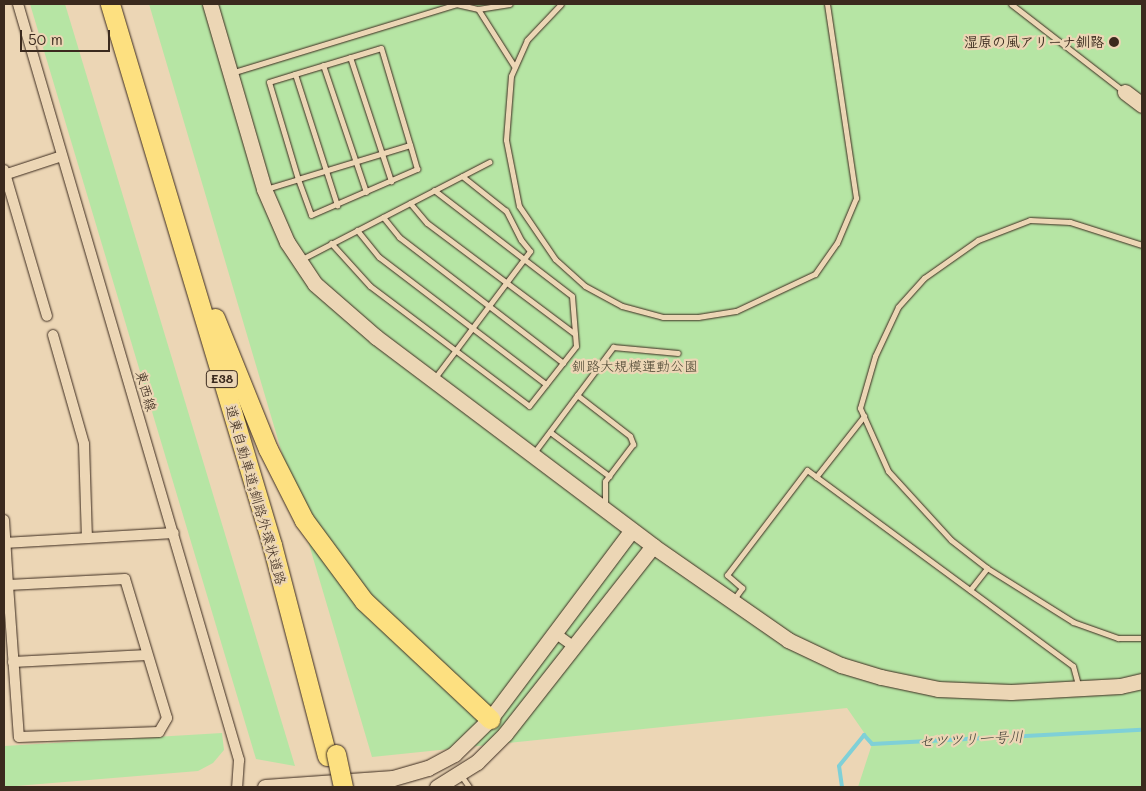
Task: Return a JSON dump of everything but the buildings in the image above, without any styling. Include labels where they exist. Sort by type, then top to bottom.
[{"type":"highway","name":"道東自動車道;釧路外環状道路","points":[[110,4],[343,787]]},
{"type":"highway","name":"道東自動車道;釧路外環状道路","points":[[121,4],[216,318],[304,621],[332,755],[334,787]]},
{"type":"highway","points":[[216,318],[268,449],[304,520],[364,601],[490,719]]},
{"type":"street","name":"東西線","points":[[18,4],[241,767],[237,787]]},
{"type":"street","points":[[210,4],[264,190],[287,242],[315,284],[337,306],[652,546],[731,603],[788,640],[841,665],[881,677],[938,689],[1011,692],[1079,688],[1142,681]]},
{"type":"street","points":[[1125,92],[1142,105]]},
{"type":"street","points":[[47,316],[4,173],[62,156]]},
{"type":"street","points":[[53,335],[84,444],[88,537]]},
{"type":"street","points":[[4,520],[4,542],[19,737],[159,732],[167,718],[125,579],[8,585]]},
{"type":"street","points":[[265,787],[394,782],[428,768],[454,754],[490,719],[632,530]]},
{"type":"street","points":[[4,542],[174,533]]},
{"type":"street","points":[[437,787],[477,762],[505,734],[652,546]]},
{"type":"street","points":[[555,632],[574,646]]},
{"type":"street","points":[[13,662],[147,655]]},
{"type":"street","points":[[513,688],[532,701]]},
{"type":"street","points":[[490,719],[505,734]]},
{"type":"lane","points":[[231,73],[455,4],[478,9],[510,4]]},
{"type":"lane","points":[[561,4],[527,40],[514,66],[506,140],[511,176],[518,206],[556,259],[585,286],[622,306],[663,317],[698,317],[736,311],[815,274],[837,243],[856,198],[827,4]]},
{"type":"lane","points":[[1012,4],[1125,92]]},
{"type":"lane","points":[[478,9],[514,66]]},
{"type":"lane","points":[[381,48],[417,169],[311,215],[298,179],[269,82],[350,57],[381,48]]},
{"type":"lane","points":[[350,57],[391,181]]},
{"type":"lane","points":[[323,65],[366,192]]},
{"type":"lane","points":[[295,74],[337,205]]},
{"type":"lane","points":[[264,190],[410,144]]},
{"type":"lane","points":[[299,260],[489,162]]},
{"type":"lane","points":[[433,380],[530,251],[521,240],[506,210],[462,176]]},
{"type":"lane","points":[[331,243],[370,286],[530,406],[576,346],[572,296],[434,190]]},
{"type":"lane","points":[[410,203],[427,223],[575,334]]},
{"type":"lane","points":[[383,217],[399,237],[563,363]]},
{"type":"lane","points":[[1142,245],[1070,222],[1030,220],[978,240],[924,278],[898,307],[875,356],[860,408],[888,471],[951,540],[987,568],[1073,622],[1118,638],[1142,638]]},
{"type":"lane","points":[[357,230],[380,257],[546,384]]},
{"type":"lane","points":[[533,455],[613,347],[678,352]]},
{"type":"lane","points":[[577,395],[630,436],[633,444],[605,481],[605,510]]},
{"type":"lane","points":[[816,477],[864,416]]},
{"type":"lane","points":[[550,432],[609,476]]},
{"type":"lane","points":[[731,603],[742,588],[727,575],[807,470],[1074,666],[1079,688]]},
{"type":"lane","points":[[970,590],[987,568]]},
{"type":"lane","points":[[460,774],[469,787]]},
{"type":"green space","points":[[30,4],[65,4],[295,766],[256,759]]},
{"type":"green space","name":"釧路大規模運動公園","points":[[149,4],[1142,4],[1142,787],[858,787],[872,744],[847,708],[372,757]]},
{"type":"green space","points":[[222,733],[224,750],[213,763],[198,771],[4,787],[4,746]]},
{"type":"waterway","name":"セツツリ一号川","points":[[842,787],[839,766],[864,735],[872,744],[1142,730]]},
{"type":"place","name":"湿原の風アリーナ釧路","points":[[1114,42]]}]
